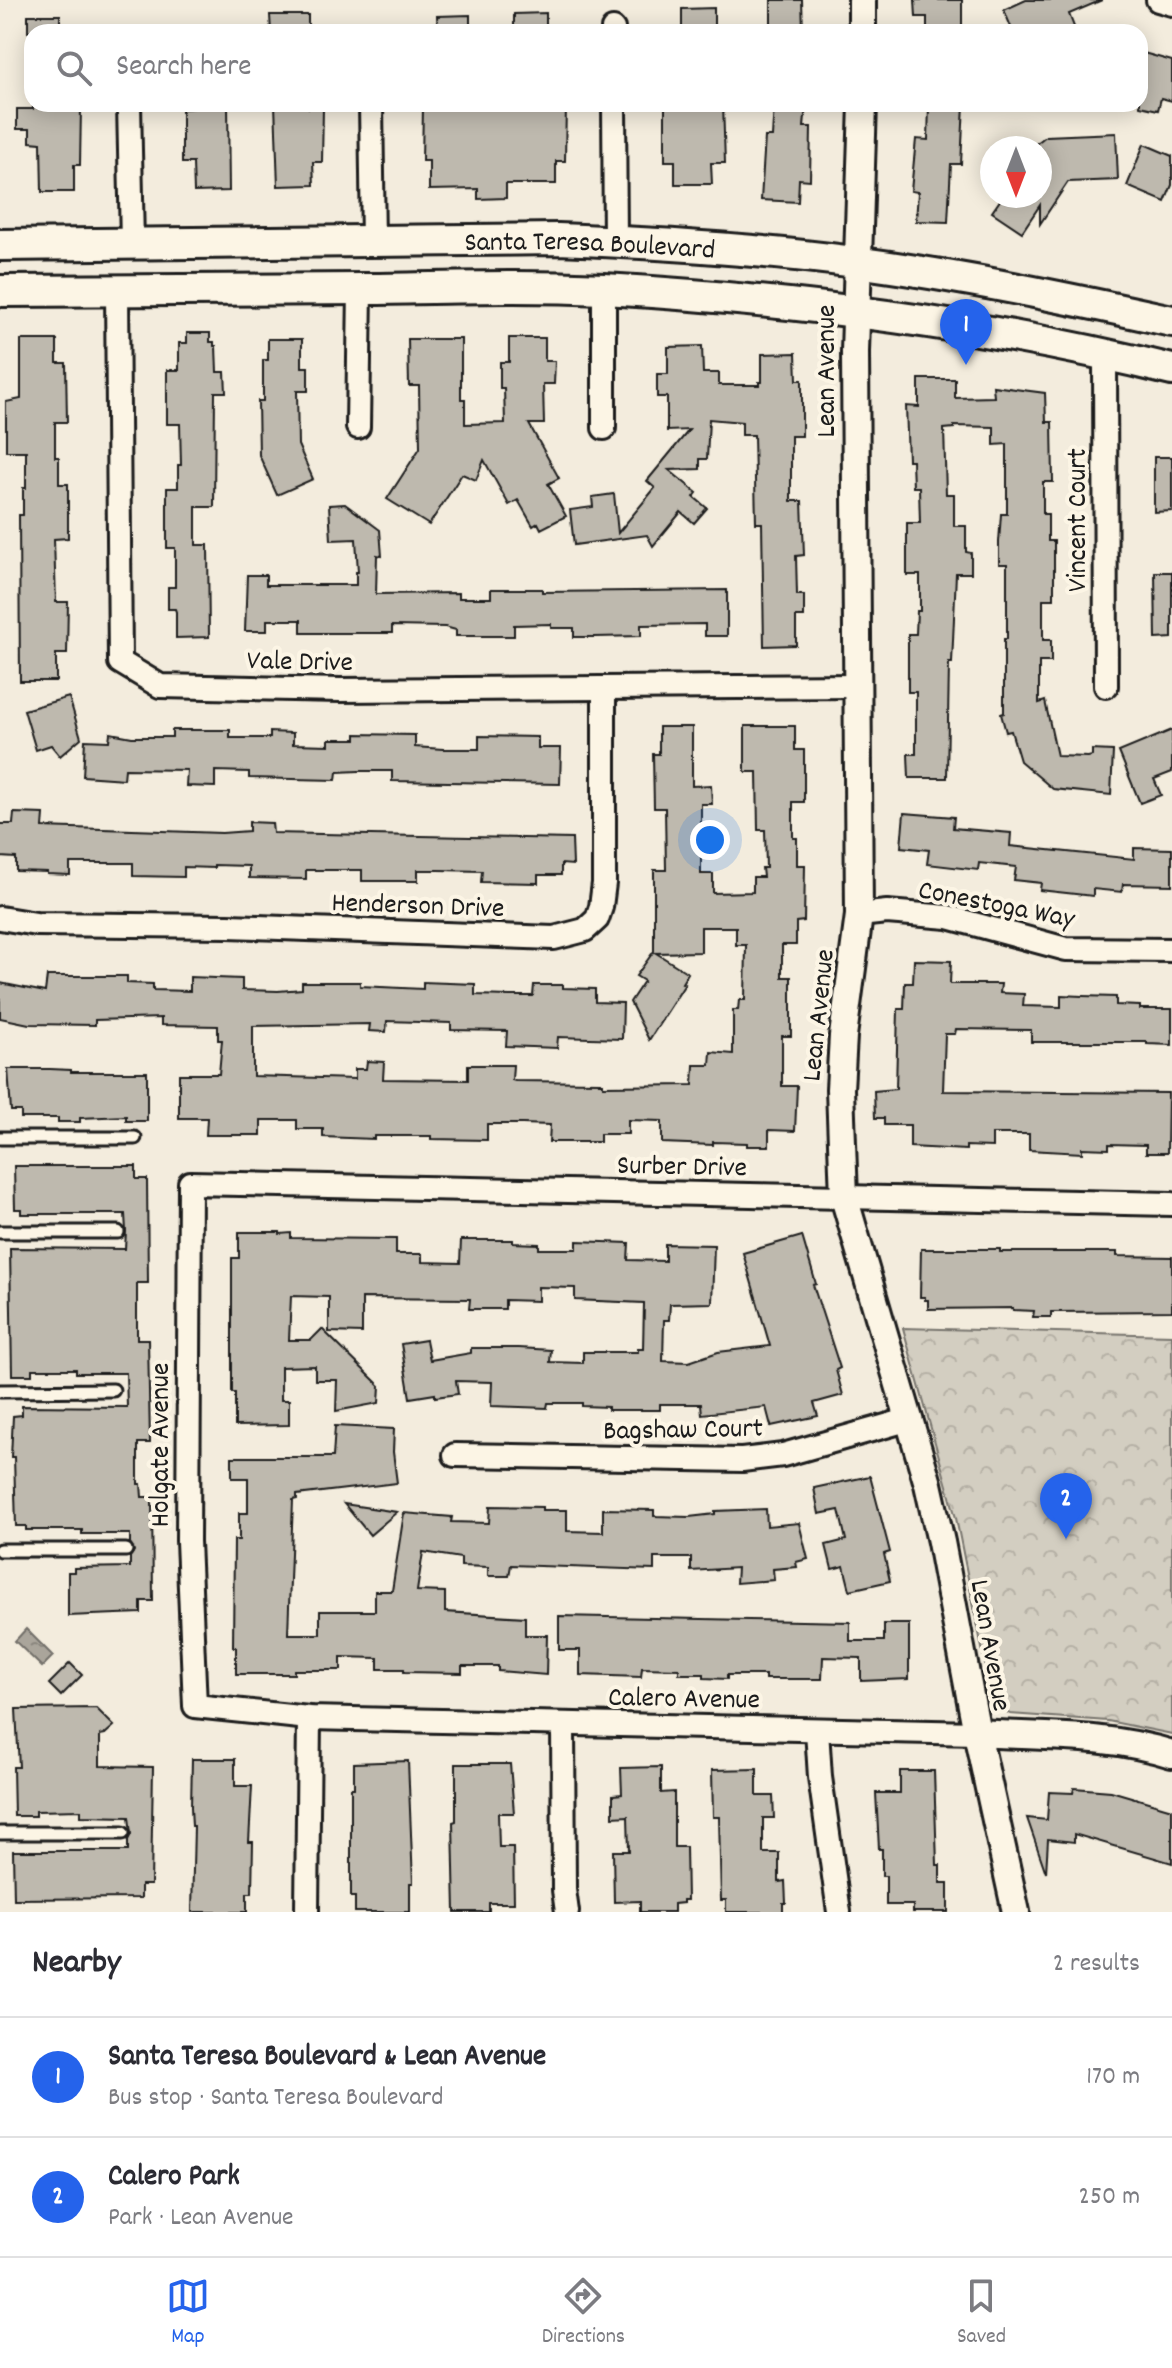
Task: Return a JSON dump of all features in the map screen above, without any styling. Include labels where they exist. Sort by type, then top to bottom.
[{"type":"main road","name":"Santa Teresa Boulevard","points":[[0,245],[615,241],[736,249],[858,262],[1044,294],[1172,321]]},
{"type":"main road","name":"Santa Teresa Boulevard","points":[[0,291],[604,289],[855,311],[961,327],[1172,370]]},
{"type":"street","points":[[862,0],[862,24]]},
{"type":"street","points":[[1158,0],[1172,4]]},
{"type":"street","points":[[129,112],[132,243]]},
{"type":"street","points":[[371,112],[373,242]]},
{"type":"street","points":[[614,112],[615,241]]},
{"type":"street","name":"Lean Avenue","points":[[863,112],[855,311],[859,915],[843,1036],[840,1089],[844,1197],[928,1484],[1016,1912]]},
{"type":"street","points":[[358,427],[360,289]]},
{"type":"street","points":[[604,289],[604,428]]},
{"type":"street","name":"Vale Drive","points":[[117,290],[120,662],[160,686],[340,690],[857,686]]},
{"type":"street","name":"Vincent Court","points":[[1105,355],[1106,686]]},
{"type":"street","name":"Henderson Drive","points":[[0,918],[36,924],[228,926],[554,938],[585,930],[597,919],[604,883],[604,688]]},
{"type":"street","name":"Conestoga Way","points":[[859,915],[887,912],[948,917],[1066,949],[1172,950]]},
{"type":"street","name":"Surber Drive","points":[[190,1183],[1172,1204]]},
{"type":"street","name":"Holgate Avenue","points":[[190,1183],[188,1541],[195,1706]]},
{"type":"street","name":"Bagshaw Court","points":[[455,1455],[742,1460],[783,1455],[907,1420]]},
{"type":"street","name":"Calero Avenue","points":[[195,1706],[309,1718],[1084,1737],[1122,1741],[1172,1754]]},
{"type":"street","points":[[307,1912],[309,1718]]},
{"type":"street","points":[[563,1726],[564,1890],[567,1912]]},
{"type":"street","points":[[817,1730],[820,1777],[839,1912]]},
{"type":"lane","points":[[0,1138],[135,1138]]},
{"type":"lane","points":[[0,1232],[118,1232]]},
{"type":"lane","points":[[0,1391],[113,1390]]},
{"type":"lane","points":[[0,1550],[126,1550]]},
{"type":"lane","points":[[0,1833],[123,1833]]},
{"type":"green space","points":[[903,1328],[1172,1335],[1172,1734],[1108,1721],[1010,1714],[993,1703],[956,1518]]},
{"type":"water","points":[[26,1629],[53,1656],[42,1667],[15,1641]]},
{"type":"building","points":[[771,0],[802,0],[803,24],[771,24]]},
{"type":"building","points":[[915,0],[962,0],[962,24],[927,24],[927,17],[916,17]]},
{"type":"building","points":[[1026,0],[1102,0],[1069,14],[1073,24],[1010,24],[1004,10]]},
{"type":"building","points":[[714,8],[714,24],[682,24],[682,9]]},
{"type":"building","points":[[546,13],[546,24],[514,24],[514,14]]},
{"type":"building","points":[[28,15],[60,15],[60,24],[28,24]]},
{"type":"building","points":[[270,15],[308,15],[308,24],[271,24]]},
{"type":"building","points":[[470,15],[470,24],[438,24],[437,16]]},
{"type":"building","points":[[1148,54],[1172,61],[1172,101],[1161,98],[1158,110],[1148,108]]},
{"type":"building","points":[[17,109],[24,109],[24,112],[81,112],[80,165],[74,165],[74,192],[42,192],[41,143],[30,142],[30,129],[17,129]]},
{"type":"building","points":[[182,112],[228,112],[229,191],[194,192],[193,163],[182,163]]},
{"type":"building","points":[[275,112],[323,112],[322,162],[313,162],[314,185],[278,186]]},
{"type":"building","points":[[423,112],[566,112],[565,161],[556,161],[556,184],[506,184],[506,198],[478,199],[478,189],[429,190],[429,161],[422,161]]},
{"type":"building","points":[[665,112],[723,112],[725,163],[711,163],[712,184],[675,184],[675,161],[665,161]]},
{"type":"building","points":[[774,112],[805,112],[804,127],[811,127],[810,180],[799,179],[798,202],[761,200],[765,137],[772,137]]},
{"type":"building","points":[[929,112],[964,112],[961,164],[951,164],[948,222],[916,221],[918,192],[911,191],[916,139],[928,140]]},
{"type":"building","points":[[1116,133],[1118,180],[1068,182],[1052,206],[1052,136],[1046,136]]},
{"type":"building","points":[[1144,144],[1172,156],[1172,185],[1165,202],[1127,186]]},
{"type":"building","points":[[995,208],[1038,208],[1022,232],[992,212]]},
{"type":"building","points":[[1040,208],[1051,208],[1040,224]]},
{"type":"building","points":[[187,333],[210,333],[210,342],[216,346],[217,372],[225,372],[226,392],[215,392],[214,507],[196,507],[196,545],[208,545],[209,637],[176,638],[176,612],[175,609],[168,609],[168,587],[175,587],[175,548],[167,548],[167,488],[178,488],[180,424],[167,424],[167,370],[179,370],[179,343],[187,343]]},
{"type":"building","points":[[509,338],[545,338],[545,361],[555,361],[554,384],[543,384],[544,424],[529,424],[559,478],[548,484],[566,516],[541,529],[538,523],[533,526],[518,500],[509,505],[484,460],[476,480],[462,474],[429,525],[387,499],[420,448],[419,386],[409,386],[408,339],[461,339],[461,399],[465,399],[465,424],[505,423],[500,362],[509,362]]},
{"type":"building","points":[[268,339],[302,339],[302,367],[308,367],[308,391],[297,391],[298,445],[313,479],[277,495],[259,455],[258,401],[263,401],[263,360],[268,360]]},
{"type":"building","points":[[21,340],[57,340],[57,363],[66,363],[67,422],[55,422],[55,457],[59,457],[59,484],[68,484],[68,538],[54,539],[56,602],[68,602],[67,654],[56,654],[56,681],[20,681],[19,515],[23,515],[23,488],[26,488],[26,451],[6,451],[6,402],[21,399]]},
{"type":"building","points":[[702,346],[703,373],[719,373],[719,385],[759,385],[762,382],[762,354],[796,353],[797,380],[802,380],[802,436],[791,436],[791,501],[802,501],[804,555],[796,556],[797,595],[804,595],[804,617],[796,617],[796,645],[764,646],[762,523],[756,523],[754,435],[742,435],[742,422],[709,419],[707,459],[700,459],[700,469],[669,470],[697,493],[694,497],[707,508],[694,523],[681,512],[653,546],[647,535],[574,545],[570,510],[593,507],[592,497],[614,494],[618,533],[655,488],[647,481],[689,430],[667,431],[667,397],[657,397],[657,374],[668,374],[668,347]]},
{"type":"building","points":[[919,379],[955,379],[955,398],[994,397],[993,386],[1045,393],[1046,422],[1052,422],[1053,482],[1043,482],[1043,514],[1048,514],[1048,541],[1054,541],[1054,599],[1043,599],[1043,640],[1051,640],[1051,662],[1039,662],[1039,703],[1045,701],[1057,756],[1088,757],[1092,756],[1092,750],[1113,751],[1111,795],[1053,789],[1020,761],[1011,731],[1006,732],[1001,714],[1004,713],[1004,639],[1007,639],[1007,564],[999,564],[999,542],[1001,514],[1007,514],[1007,444],[994,445],[994,427],[954,426],[944,429],[946,494],[954,494],[954,526],[966,526],[966,552],[971,553],[971,573],[956,573],[952,663],[949,663],[947,778],[909,778],[908,754],[916,754],[916,692],[908,692],[908,634],[916,634],[917,611],[920,611],[920,575],[907,575],[907,523],[920,523],[919,487],[913,487],[912,460],[908,460],[906,406],[919,407]]},
{"type":"building","points":[[1154,457],[1172,457],[1172,511],[1154,512]]},
{"type":"building","points":[[345,504],[380,530],[382,556],[377,555],[376,594],[459,593],[459,598],[491,598],[491,589],[542,589],[542,592],[727,590],[727,636],[705,636],[705,624],[641,625],[641,636],[595,637],[574,637],[574,628],[551,628],[551,624],[514,625],[514,636],[456,636],[456,630],[445,627],[392,626],[392,633],[301,633],[301,620],[267,620],[267,631],[245,631],[247,575],[266,575],[266,585],[356,585],[356,539],[331,540],[329,505]]},
{"type":"building","points":[[1155,572],[1172,572],[1172,638],[1156,639]]},
{"type":"building","points":[[69,697],[81,738],[60,756],[51,745],[36,750],[24,710]]},
{"type":"building","points":[[745,726],[795,726],[795,750],[804,750],[804,802],[793,802],[793,838],[797,838],[797,865],[805,865],[804,921],[796,922],[796,945],[782,945],[782,977],[791,977],[791,1036],[782,1036],[782,1086],[797,1086],[795,1131],[769,1130],[769,1146],[713,1142],[713,1145],[662,1143],[662,1121],[628,1120],[628,1134],[600,1134],[600,1142],[549,1142],[550,1125],[522,1124],[487,1124],[487,1140],[431,1139],[431,1136],[374,1136],[374,1139],[323,1137],[323,1129],[297,1129],[297,1120],[261,1120],[261,1135],[206,1135],[207,1118],[179,1118],[179,1074],[219,1074],[222,1040],[218,1040],[218,1026],[161,1025],[161,1018],[95,1020],[95,1025],[29,1024],[0,1018],[0,983],[45,992],[47,976],[127,976],[127,983],[153,984],[153,990],[190,991],[190,977],[242,979],[242,990],[278,991],[302,989],[302,982],[360,982],[360,986],[423,989],[423,982],[475,984],[475,995],[510,996],[533,996],[534,985],[563,985],[563,988],[595,989],[595,1002],[623,1003],[622,1039],[558,1037],[557,1048],[506,1046],[507,1031],[451,1030],[451,1023],[387,1021],[386,1032],[369,1031],[370,1024],[253,1026],[253,1076],[355,1079],[355,1069],[366,1069],[367,1061],[384,1062],[383,1079],[468,1080],[468,1065],[513,1065],[512,1080],[515,1081],[601,1082],[598,1083],[603,1083],[603,1086],[693,1085],[694,1065],[710,1065],[711,1052],[733,1054],[733,1010],[738,1010],[739,1000],[745,1000],[746,945],[736,945],[736,927],[701,927],[701,952],[656,953],[688,973],[682,983],[685,984],[649,1040],[630,1002],[644,981],[636,976],[654,951],[654,870],[666,870],[665,808],[654,808],[653,754],[659,754],[659,727],[692,727],[692,786],[711,785],[712,804],[701,804],[701,874],[713,874],[713,893],[753,892],[753,877],[763,877],[762,868],[766,868],[765,830],[758,830],[757,772],[745,772]]},
{"type":"building","points":[[172,730],[230,730],[230,738],[270,738],[270,732],[293,733],[293,744],[329,745],[329,739],[356,739],[356,734],[415,735],[415,747],[443,749],[479,749],[479,736],[538,737],[538,748],[561,748],[560,784],[392,781],[392,771],[337,772],[336,780],[249,778],[249,772],[215,771],[215,787],[186,786],[187,770],[125,769],[124,779],[83,776],[85,740],[109,741],[110,733],[132,737],[172,737]]},
{"type":"building","points":[[1172,730],[1172,772],[1154,779],[1161,795],[1140,803],[1119,752]]},
{"type":"building","points":[[14,813],[44,814],[43,827],[222,833],[249,831],[249,822],[272,823],[273,833],[572,839],[573,865],[561,864],[561,875],[538,875],[538,883],[481,882],[482,871],[439,870],[418,870],[418,881],[362,881],[362,870],[306,870],[306,879],[249,878],[249,866],[214,865],[214,868],[184,867],[184,877],[133,876],[133,863],[70,863],[70,875],[47,874],[16,871],[16,858],[0,857],[0,824],[13,824]]},
{"type":"building","points":[[904,813],[954,817],[953,828],[1011,833],[1010,846],[1134,859],[1134,848],[1172,849],[1172,885],[1123,884],[1122,892],[1093,889],[1093,896],[1040,890],[1041,883],[1014,880],[1016,867],[979,863],[978,870],[927,864],[929,850],[901,847]]},
{"type":"building","points":[[914,960],[951,961],[950,984],[1001,984],[1000,993],[1024,994],[1023,1006],[1061,1007],[1061,995],[1116,997],[1116,1005],[1172,1009],[1172,1045],[1147,1042],[1031,1042],[1031,1030],[956,1029],[955,1034],[945,1034],[943,1091],[1168,1093],[1167,1153],[1146,1153],[1146,1145],[1109,1144],[1109,1149],[1082,1148],[1082,1153],[1029,1150],[1029,1134],[992,1134],[992,1147],[966,1146],[966,1150],[910,1147],[910,1125],[884,1125],[884,1118],[875,1118],[874,1091],[896,1089],[898,1009],[904,1009],[905,983],[913,983]]},
{"type":"building","points":[[8,1069],[147,1072],[147,1121],[126,1121],[126,1116],[80,1118],[80,1122],[58,1122],[58,1118],[21,1118],[21,1111],[11,1111]]},
{"type":"building","points":[[14,1166],[136,1166],[136,1179],[147,1179],[148,1283],[137,1283],[137,1339],[148,1339],[150,1443],[138,1443],[138,1484],[141,1484],[142,1497],[152,1497],[153,1601],[141,1601],[141,1613],[68,1616],[68,1572],[74,1572],[74,1568],[130,1567],[130,1557],[134,1551],[130,1534],[82,1534],[82,1530],[26,1530],[26,1526],[16,1526],[14,1457],[11,1457],[13,1416],[22,1415],[22,1406],[127,1407],[126,1373],[32,1369],[32,1375],[12,1375],[10,1248],[125,1249],[126,1231],[125,1214],[21,1214],[21,1209],[15,1209]]},
{"type":"building","points":[[239,1232],[291,1233],[291,1238],[396,1239],[396,1254],[422,1254],[422,1262],[460,1263],[461,1240],[513,1240],[513,1243],[539,1244],[539,1249],[577,1249],[577,1241],[629,1243],[628,1260],[665,1261],[665,1244],[714,1245],[712,1303],[670,1304],[669,1320],[664,1320],[663,1361],[689,1362],[718,1352],[770,1346],[743,1253],[802,1236],[816,1284],[813,1285],[840,1368],[836,1370],[843,1395],[814,1403],[818,1416],[771,1426],[766,1407],[702,1414],[701,1404],[660,1404],[660,1410],[608,1410],[608,1407],[582,1406],[582,1403],[548,1403],[547,1408],[491,1406],[492,1382],[456,1381],[458,1394],[410,1398],[401,1344],[426,1340],[430,1360],[471,1353],[471,1348],[519,1348],[551,1350],[550,1362],[583,1363],[583,1352],[638,1352],[638,1349],[643,1349],[644,1303],[575,1300],[575,1288],[538,1287],[538,1301],[505,1300],[505,1309],[469,1309],[470,1299],[362,1298],[362,1333],[329,1332],[329,1297],[291,1296],[289,1340],[311,1340],[322,1329],[380,1386],[379,1403],[336,1411],[337,1380],[315,1380],[315,1366],[281,1367],[281,1400],[289,1400],[289,1425],[235,1426],[235,1393],[232,1393],[232,1258],[239,1258]]},
{"type":"building","points":[[921,1249],[1117,1252],[1117,1256],[1172,1257],[1172,1311],[1051,1312],[1051,1317],[1033,1317],[1034,1311],[1013,1308],[928,1309],[928,1300],[920,1297]]},
{"type":"building","points":[[335,1426],[394,1429],[397,1483],[297,1495],[297,1499],[293,1500],[288,1634],[320,1634],[320,1611],[375,1611],[375,1591],[392,1591],[404,1513],[452,1517],[451,1522],[489,1523],[490,1506],[542,1507],[542,1510],[567,1510],[567,1531],[603,1532],[603,1509],[654,1510],[654,1516],[689,1517],[715,1514],[715,1511],[766,1509],[767,1526],[799,1523],[808,1559],[796,1562],[797,1567],[773,1569],[774,1580],[736,1583],[737,1568],[691,1571],[691,1558],[654,1558],[654,1570],[511,1565],[509,1576],[488,1576],[488,1567],[461,1566],[461,1558],[423,1552],[417,1591],[445,1592],[445,1612],[525,1617],[525,1635],[547,1635],[546,1675],[498,1671],[498,1666],[462,1666],[462,1673],[404,1672],[404,1669],[378,1669],[378,1658],[341,1657],[341,1670],[236,1674],[236,1647],[233,1647],[234,1540],[239,1540],[239,1513],[248,1513],[248,1478],[232,1478],[232,1457],[333,1457]]},
{"type":"building","points":[[870,1476],[890,1552],[884,1554],[890,1581],[850,1590],[844,1566],[832,1569],[826,1545],[846,1540],[839,1510],[819,1514],[814,1488]]},
{"type":"building","points":[[344,1504],[397,1512],[370,1535]]},
{"type":"building","points":[[559,1616],[850,1622],[850,1641],[884,1641],[884,1624],[909,1624],[909,1679],[861,1681],[861,1658],[823,1657],[822,1679],[765,1679],[765,1675],[704,1678],[704,1674],[679,1674],[679,1669],[642,1668],[641,1677],[580,1675],[580,1650],[559,1650]]},
{"type":"building","points":[[70,1663],[82,1675],[61,1696],[49,1684]]},
{"type":"building","points":[[96,1708],[114,1726],[100,1735],[100,1766],[153,1767],[151,1885],[141,1885],[141,1898],[14,1899],[13,1851],[128,1851],[131,1834],[129,1817],[81,1816],[81,1810],[36,1811],[36,1816],[14,1816],[13,1767],[19,1767],[16,1709]]},
{"type":"building","points":[[192,1759],[235,1759],[235,1786],[252,1786],[249,1842],[253,1842],[252,1893],[247,1893],[247,1912],[192,1912]]},
{"type":"building","points":[[408,1761],[413,1883],[410,1883],[410,1912],[355,1912],[355,1897],[351,1897],[351,1788],[354,1788],[354,1763]]},
{"type":"building","points":[[456,1764],[510,1764],[514,1813],[498,1813],[499,1847],[513,1847],[514,1903],[489,1903],[489,1912],[455,1912],[453,1822],[456,1821]]},
{"type":"building","points":[[661,1767],[661,1793],[674,1792],[674,1847],[686,1847],[687,1900],[674,1904],[674,1912],[640,1912],[640,1901],[614,1902],[613,1851],[629,1851],[628,1816],[613,1817],[613,1795],[622,1794],[621,1768]]},
{"type":"building","points":[[757,1769],[757,1796],[773,1796],[774,1818],[763,1818],[763,1853],[779,1853],[779,1882],[785,1881],[786,1903],[783,1903],[783,1912],[726,1912],[726,1900],[721,1900],[719,1817],[713,1817],[712,1770]]},
{"type":"building","points":[[900,1771],[934,1771],[937,1865],[940,1865],[940,1883],[948,1883],[948,1912],[913,1912],[913,1905],[886,1905],[886,1876],[882,1876],[876,1793],[900,1793]]},
{"type":"building","points":[[1074,1788],[1111,1791],[1172,1809],[1172,1863],[1074,1834],[1074,1842],[1048,1839],[1046,1873],[1027,1818],[1047,1820],[1049,1792],[1073,1793]]},
{"type":"place","name":"Santa Teresa Boulevard & Lean Avenue","points":[[966,365]]},
{"type":"place","name":"Calero Park","points":[[1066,1539]]}]
